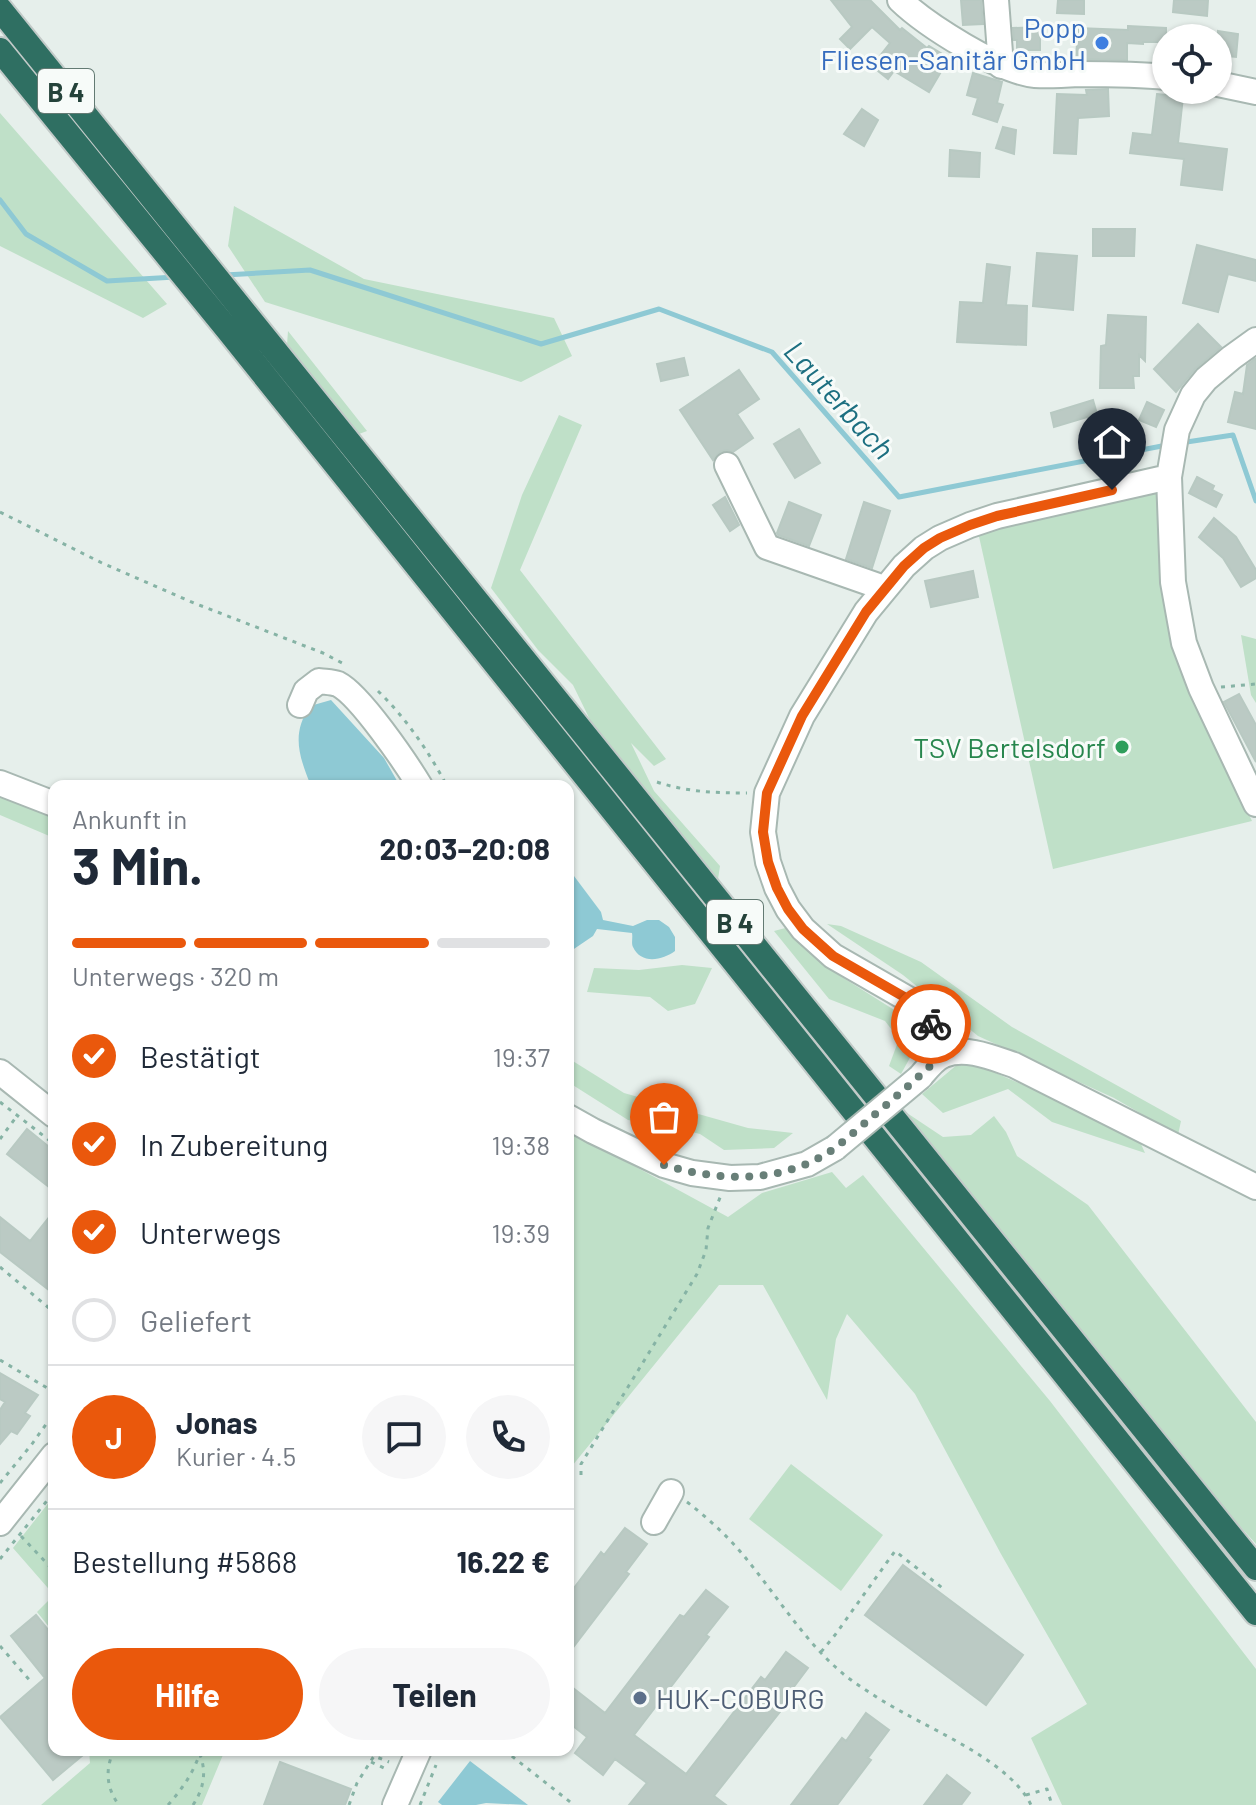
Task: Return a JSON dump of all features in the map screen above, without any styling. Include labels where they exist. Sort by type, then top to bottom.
[{"type":"highway","name":"B 4","points":[[0,9],[1256,1568]]},
{"type":"highway","name":"B 4","points":[[0,50],[1256,1613]]},
{"type":"street","points":[[900,0],[931,25],[1014,71],[1035,75],[1152,76]]},
{"type":"street","points":[[996,0],[1001,66]]},
{"type":"street","points":[[1232,87],[1256,92]]},
{"type":"street","points":[[1256,340],[1206,379],[1193,395],[1177,430],[1171,468],[1173,582],[1184,643],[1201,688],[1256,804]]},
{"type":"street","points":[[727,465],[767,547],[884,588]]},
{"type":"street","points":[[942,1055],[928,1015],[913,1002],[833,956],[803,929],[788,909],[768,862],[763,832],[767,793],[802,716],[866,612],[884,588],[924,548],[940,538],[997,516],[1171,468]]},
{"type":"street","points":[[300,705],[306,691],[319,681],[335,683],[346,690],[378,727],[416,780]]},
{"type":"street","points":[[0,783],[48,802]]},
{"type":"street","points":[[574,1120],[664,1165],[692,1173],[730,1178],[760,1177],[807,1164],[835,1148],[942,1055],[962,1052],[1014,1065],[1256,1187]]},
{"type":"street","points":[[0,1072],[48,1110]]},
{"type":"street","points":[[8,1525],[48,1464]]},
{"type":"street","points":[[654,1522],[682,1494]]},
{"type":"street","points":[[395,1805],[428,1757]]},
{"type":"path","points":[[0,512],[115,569],[344,663]]},
{"type":"path","points":[[1201,688],[1256,684]]},
{"type":"path","points":[[377,691],[394,707],[444,780]]},
{"type":"path","points":[[657,782],[676,789],[705,793],[767,793]]},
{"type":"path","points":[[0,1102],[48,1139]]},
{"type":"path","points":[[0,1139],[18,1116]]},
{"type":"path","points":[[581,1475],[581,1464],[697,1274],[706,1250],[713,1212],[730,1178]]},
{"type":"path","points":[[0,1267],[48,1307]]},
{"type":"path","points":[[0,1360],[48,1388]]},
{"type":"path","points":[[0,1483],[48,1421]]},
{"type":"path","points":[[682,1494],[695,1509]]},
{"type":"path","points":[[682,1494],[748,1561],[782,1607],[847,1677],[999,1769],[1026,1795],[1031,1805]]},
{"type":"path","points":[[0,1559],[8,1525],[48,1496]]},
{"type":"path","points":[[8,1525],[48,1565]]},
{"type":"path","points":[[821,1652],[895,1551],[945,1590]]},
{"type":"path","points":[[0,1646],[32,1683]]},
{"type":"path","points":[[112,1756],[108,1781],[119,1805]]},
{"type":"path","points":[[168,1805],[184,1787],[198,1756]]},
{"type":"path","points":[[193,1805],[203,1784],[201,1756]]},
{"type":"path","points":[[365,1756],[386,1769]]},
{"type":"path","points":[[349,1805],[357,1783],[374,1756],[389,1762]]},
{"type":"path","points":[[512,1756],[574,1805]]},
{"type":"path","points":[[420,1805],[428,1757]]},
{"type":"path","points":[[1026,1795],[1047,1789],[1052,1805]]},
{"type":"green space","points":[[0,113],[167,304],[143,318],[0,246]]},
{"type":"green space","points":[[234,206],[364,279],[554,318],[572,356],[521,382],[265,302],[228,246]]},
{"type":"green space","points":[[288,331],[367,431],[359,434],[287,345]]},
{"type":"green space","points":[[559,415],[582,425],[520,570],[666,759],[654,766],[631,743],[654,791],[720,866],[718,879],[594,728],[573,685],[538,650],[491,588],[522,495]]},
{"type":"green space","name":"TSV Bertelsdorf","points":[[1156,490],[1161,573],[1184,673],[1252,821],[1053,869],[978,532]]},
{"type":"green space","points":[[1241,635],[1256,639],[1256,703],[1251,695]]},
{"type":"green space","points":[[0,791],[48,810],[48,835],[0,815]]},
{"type":"green space","points":[[827,924],[841,926],[921,962],[1012,1027],[1181,1121],[1178,1135],[1114,1098],[978,1036],[903,975]]},
{"type":"green space","points":[[793,926],[842,977],[899,1013],[917,1045],[901,1074],[889,1066],[899,1039],[885,1021],[829,999],[774,931]]},
{"type":"green space","points":[[682,965],[712,968],[695,1004],[668,1011],[650,997],[587,992],[594,968],[639,970]]},
{"type":"green space","points":[[964,1059],[1137,1135],[1145,1153],[1052,1122],[1008,1089],[943,1113],[922,1094]]},
{"type":"green space","points":[[574,1062],[624,1093],[748,1128],[793,1133],[774,1148],[724,1150],[700,1134],[628,1120],[574,1086]]},
{"type":"green space","points":[[904,1111],[943,1137],[971,1135],[994,1116],[1006,1132],[1017,1156],[1088,1205],[1256,1422],[1256,1544],[1218,1502]]},
{"type":"green space","points":[[574,1133],[728,1217],[762,1193],[832,1172],[846,1188],[863,1175],[1050,1401],[1256,1669],[1256,1805],[1062,1805],[1031,1738],[1087,1704],[1001,1554],[915,1394],[847,1314],[836,1339],[827,1400],[763,1285],[719,1285],[574,1464]]},
{"type":"green space","points":[[791,1464],[883,1535],[841,1591],[749,1519]]},
{"type":"green space","points":[[48,1504],[48,1588],[13,1548]]},
{"type":"green space","points":[[48,1601],[48,1626],[37,1612]]},
{"type":"green space","points":[[89,1756],[222,1756],[202,1805],[41,1805],[90,1763]]},
{"type":"water","points":[[331,700],[384,758],[397,780],[309,780],[300,755],[299,736],[300,726],[310,706]]},
{"type":"water","points":[[574,876],[601,912],[603,920],[633,926],[647,920],[659,920],[669,927],[675,937],[675,951],[664,957],[647,959],[633,947],[632,933],[597,929],[593,936],[574,949]]},
{"type":"water","points":[[470,1761],[528,1805],[442,1805],[438,1802]]},
{"type":"building","points":[[831,0],[870,0],[900,30],[902,28],[927,48],[929,46],[949,58],[929,92],[894,71],[888,79],[872,66],[890,43],[872,27],[850,49],[840,39],[852,27]]},
{"type":"building","points":[[961,0],[981,0],[983,24],[963,25]]},
{"type":"building","points":[[1058,0],[1084,0],[1084,14],[1057,13]]},
{"type":"building","points":[[1174,0],[1208,0],[1207,16],[1173,12]]},
{"type":"building","name":"Popp Fliesen-Sanitär GmbH","points":[[1128,26],[1152,27],[1152,42],[1127,43],[1127,60],[1076,59],[1078,28],[1128,30]]},
{"type":"building","points":[[1040,27],[1040,50],[1017,50],[1013,28]]},
{"type":"building","points":[[1232,33],[1238,34],[1236,57],[1232,57]]},
{"type":"building","points":[[973,73],[1002,82],[997,103],[1003,105],[997,122],[973,114],[978,98],[967,95]]},
{"type":"building","points":[[1108,89],[1109,116],[1078,118],[1076,154],[1054,153],[1057,94],[1087,95],[1086,90]]},
{"type":"building","points":[[1156,104],[1182,104],[1178,143],[1227,149],[1222,190],[1181,185],[1184,159],[1130,153],[1133,133],[1152,135]]},
{"type":"building","points":[[862,109],[878,120],[864,146],[844,134]]},
{"type":"building","points":[[1003,127],[1016,130],[1014,154],[996,148]]},
{"type":"building","points":[[950,150],[980,153],[979,177],[949,176]]},
{"type":"building","points":[[1093,229],[1135,229],[1134,256],[1093,256]]},
{"type":"building","points":[[1197,245],[1256,260],[1256,281],[1228,274],[1218,312],[1183,303]]},
{"type":"building","points":[[1037,253],[1077,256],[1073,310],[1033,306]]},
{"type":"building","points":[[987,264],[1010,267],[1006,305],[1027,306],[1026,345],[957,342],[960,302],[983,303]]},
{"type":"building","points":[[1108,315],[1146,317],[1145,361],[1139,355],[1139,376],[1133,376],[1134,388],[1100,388],[1101,346],[1106,345]]},
{"type":"building","points":[[1198,324],[1221,347],[1195,369],[1176,392],[1154,369]]},
{"type":"building","points":[[684,358],[688,375],[661,381],[657,364]]},
{"type":"building","points":[[1256,359],[1256,429],[1228,422],[1235,392],[1243,394],[1247,365]]},
{"type":"building","points":[[739,370],[759,399],[737,414],[753,438],[733,452],[720,452],[713,460],[680,410]]},
{"type":"building","points":[[1093,400],[1097,414],[1054,427],[1051,413]]},
{"type":"building","points":[[1147,402],[1164,410],[1156,427],[1139,420]]},
{"type":"building","points":[[799,429],[820,463],[795,478],[774,444]]},
{"type":"building","points":[[1197,477],[1214,486],[1212,490],[1222,495],[1216,507],[1189,493]]},
{"type":"building","points":[[725,497],[739,525],[730,531],[713,505]]},
{"type":"building","points":[[789,502],[821,515],[809,546],[777,533]]},
{"type":"building","points":[[864,502],[890,511],[872,568],[846,559]]},
{"type":"building","points":[[1214,518],[1236,537],[1256,570],[1256,578],[1241,587],[1223,558],[1199,537]]},
{"type":"building","points":[[973,571],[978,597],[931,607],[925,581]]},
{"type":"building","points":[[1239,694],[1256,725],[1256,762],[1224,702]]},
{"type":"building","points":[[27,1129],[48,1146],[48,1186],[7,1154]]},
{"type":"building","points":[[0,1217],[30,1241],[48,1218],[48,1289],[0,1252]]},
{"type":"building","points":[[0,1373],[38,1395],[25,1413],[30,1416],[17,1434],[11,1431],[0,1444],[0,1410],[5,1402],[0,1399]]},
{"type":"building","points":[[625,1528],[647,1544],[626,1572],[629,1574],[574,1646],[574,1588],[601,1552],[604,1555]]},
{"type":"building","points":[[903,1565],[1023,1655],[986,1705],[865,1615]]},
{"type":"building","name":"HUK-COBURG","points":[[706,1590],[728,1607],[706,1635],[709,1637],[634,1735],[686,1774],[761,1677],[765,1680],[786,1652],[808,1668],[787,1696],[790,1699],[714,1796],[726,1805],[629,1805],[647,1783],[615,1759],[603,1775],[575,1753],[587,1737],[574,1727],[574,1689],[605,1713],[680,1615],[684,1617]]},
{"type":"building","points":[[36,1615],[48,1630],[48,1756],[82,1756],[53,1780],[0,1717],[45,1678],[11,1636]]},
{"type":"building","name":"HUK-COBURG","points":[[866,1713],[889,1730],[837,1805],[791,1805],[842,1738],[846,1741]]},
{"type":"building","points":[[280,1762],[351,1789],[345,1805],[264,1805]]},
{"type":"building","points":[[947,1775],[970,1793],[961,1805],[924,1805]]},
{"type":"waterway","name":"Lauterbach","points":[[0,200],[26,234],[107,281],[175,277]]},
{"type":"waterway","name":"Lauterbach","points":[[225,275],[310,270],[541,344],[659,309],[772,352],[899,497],[1167,445]]},
{"type":"waterway","name":"Lauterbach","points":[[1180,443],[1233,435],[1256,501]]},
{"type":"way so far","points":[[664,1165],[692,1173],[730,1178],[760,1177],[807,1164],[835,1148],[942,1055],[931,1024]]},
{"type":"place","name":"Popp Fliesen-Sanitär GmbH","points":[[1102,43]]},
{"type":"place","name":"TSV Bertelsdorf","points":[[1122,747]]},
{"type":"place","name":"HUK-COBURG","points":[[640,1698]]},
{"type":"route","points":[[931,1024],[928,1015],[913,1002],[833,956],[803,929],[788,909],[768,862],[763,832],[767,793],[802,716],[866,612],[884,588],[924,548],[940,538],[997,516],[1112,490]]}]
